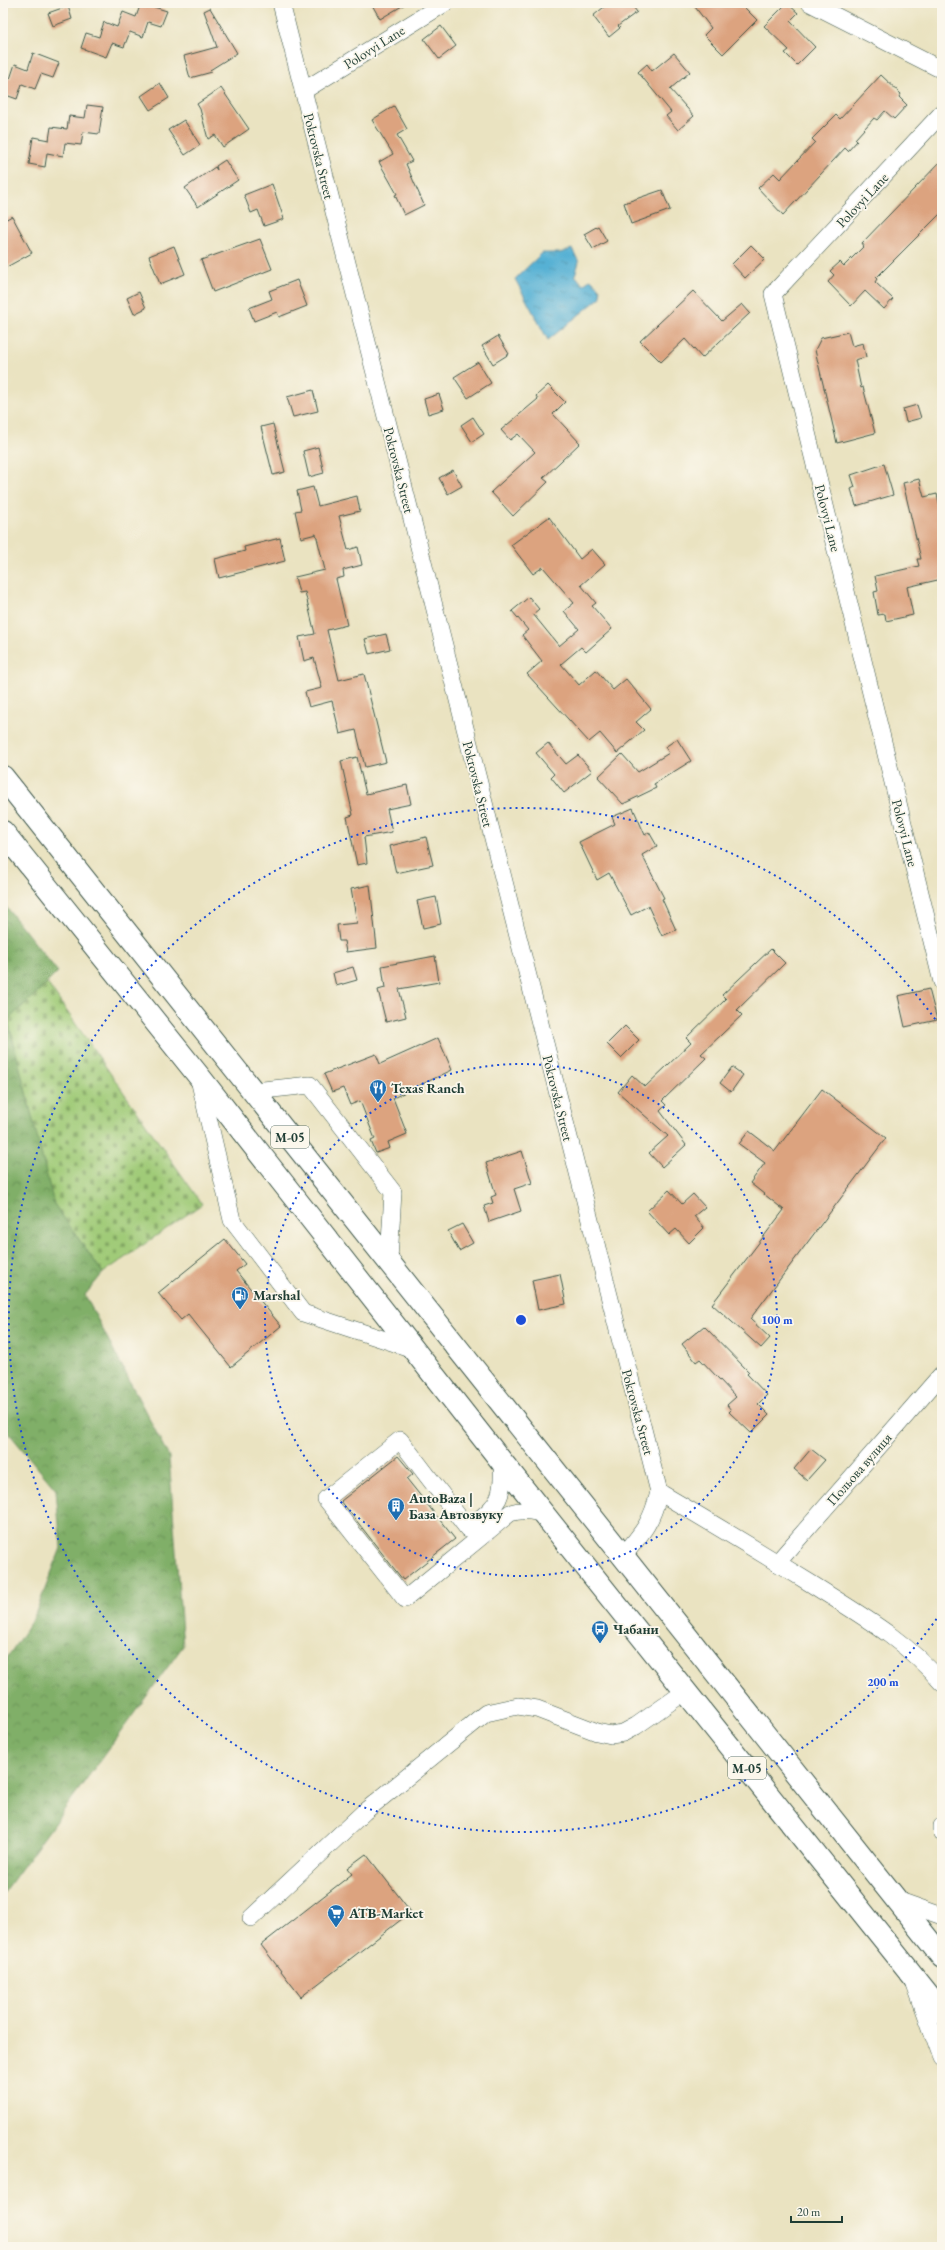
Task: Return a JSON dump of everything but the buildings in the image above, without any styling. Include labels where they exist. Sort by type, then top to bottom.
[{"type":"highway","name":"М-05","points":[[3,777],[389,1260],[942,1957]]},
{"type":"highway","name":"М-05","points":[[3,832],[198,1075],[502,1462],[942,2012]]},
{"type":"street","name":"Pokrovska Street","points":[[281,3],[659,1492],[654,1514],[643,1532],[623,1556]]},
{"type":"street","name":"Polovyi Lane","points":[[303,91],[445,3]]},
{"type":"street","points":[[814,4],[942,70]]},
{"type":"street","name":"Polovyi Lane","points":[[942,113],[773,294],[942,982]]},
{"type":"street","points":[[198,1075],[232,1220],[303,1313],[413,1348]]},
{"type":"street","points":[[254,1091],[310,1085],[394,1192],[389,1260]]},
{"type":"street","name":"Польова вулиця","points":[[777,1563],[942,1374]]},
{"type":"street","points":[[502,1462],[501,1493],[497,1503],[468,1529],[400,1440],[326,1499],[405,1599],[510,1513],[518,1510],[530,1510],[545,1514]]},
{"type":"street","points":[[659,1492],[777,1563],[900,1642],[925,1663],[942,1684]]},
{"type":"street","points":[[251,1918],[364,1812],[486,1713],[518,1706],[537,1709],[597,1732],[611,1735],[623,1733],[636,1726],[686,1691]]},
{"type":"street","points":[[942,1826],[942,1833]]},
{"type":"street","points":[[897,1900],[942,1916]]},
{"type":"street","points":[[910,1973],[942,2058]]},
{"type":"green space","points":[[3,903],[58,972],[8,1020],[54,1204],[103,1273],[85,1295],[169,1457],[183,1646],[3,1894],[3,1664],[34,1617],[61,1548],[56,1490],[3,1426]]},
{"type":"green space","points":[[47,983],[202,1204],[103,1273],[54,1204],[8,1020]]},
{"type":"water","points":[[572,249],[579,262],[575,275],[583,285],[591,279],[600,289],[601,297],[548,340],[515,279],[542,253],[560,253]]},
{"type":"place","name":"Texas Ranch","points":[[378,1103]]},
{"type":"place","name":"Marshal","points":[[240,1310]]},
{"type":"place","name":"AutoBaza | База Автозвуку","points":[[396,1521]]},
{"type":"place","name":"Чабани","points":[[600,1644]]},
{"type":"place","name":"ATB-Market","points":[[336,1928]]}]
